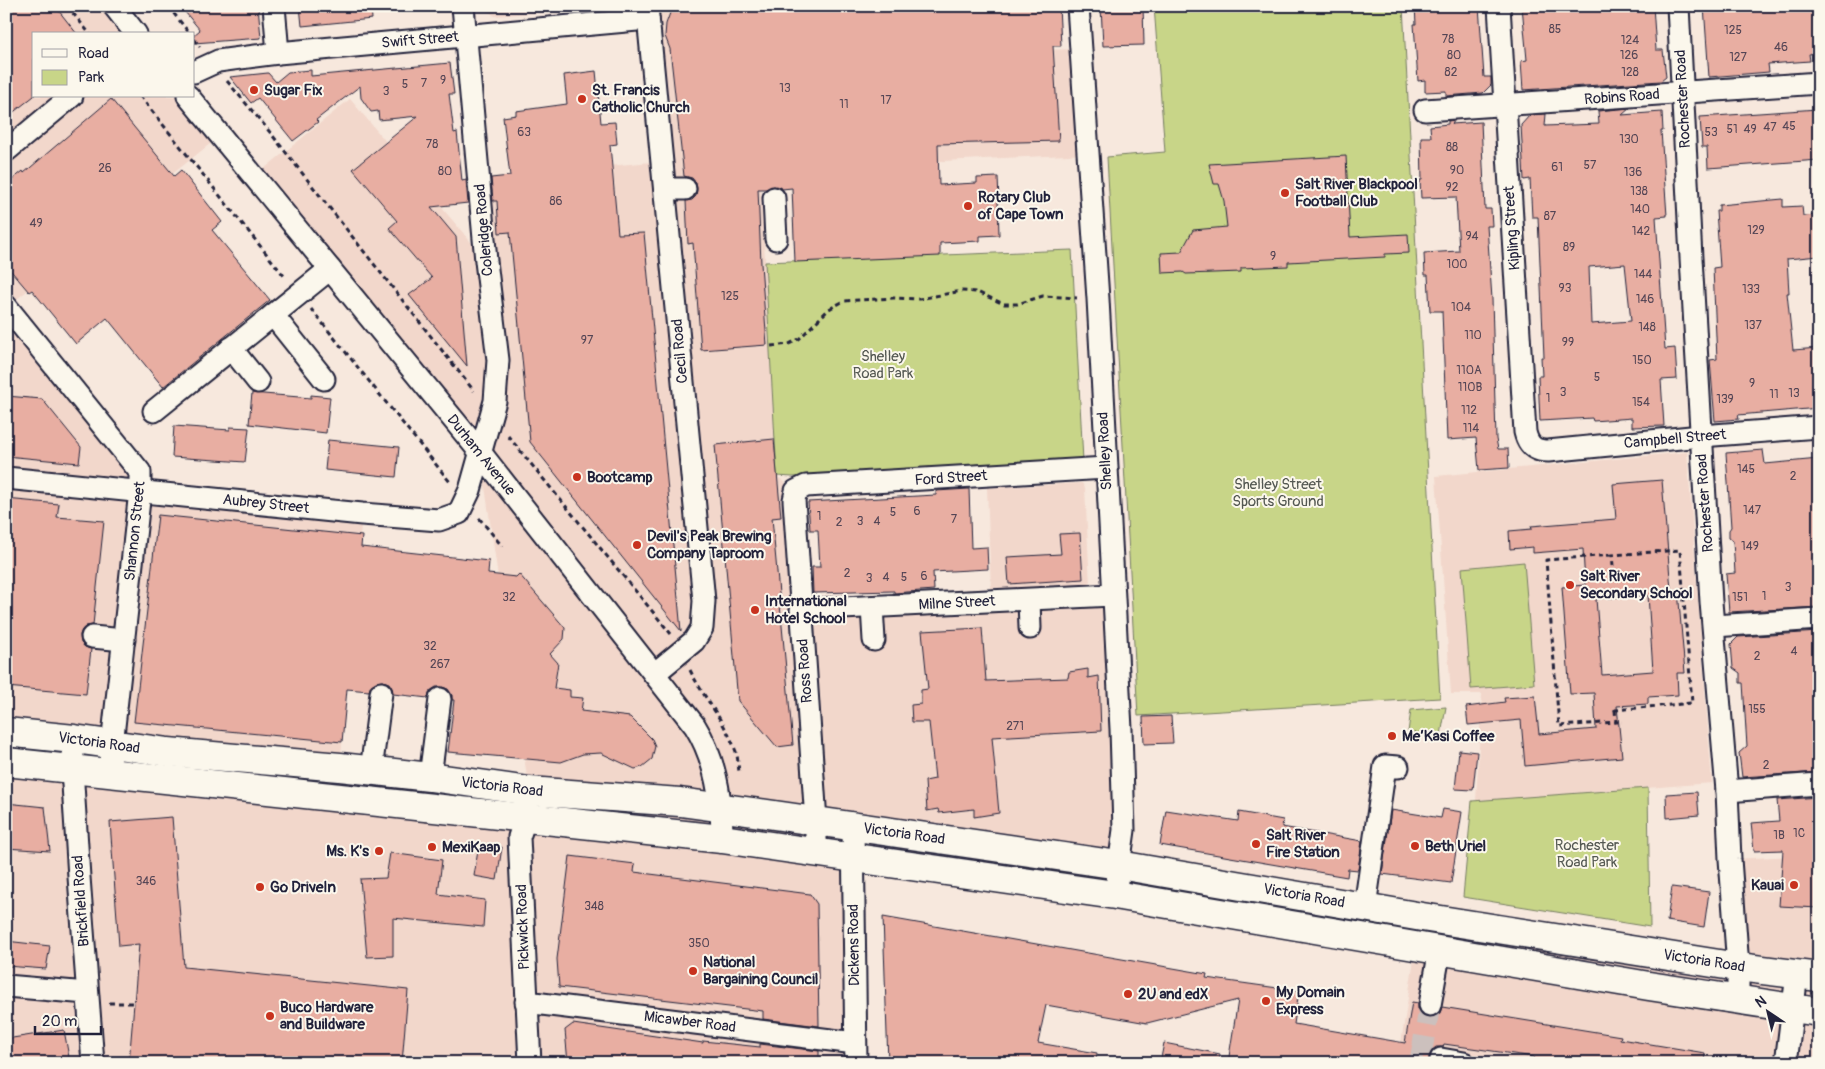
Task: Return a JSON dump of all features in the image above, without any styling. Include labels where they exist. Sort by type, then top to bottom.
[{"type":"main road","name":"Victoria Road","points":[[6,732],[168,752],[430,777],[527,804],[722,838],[1115,895],[1649,986],[1819,1012]]},
{"type":"main road","name":"Victoria Road","points":[[6,762],[338,798],[527,804],[680,802],[1118,865],[1738,967],[1808,975]]},
{"type":"main road","points":[[1440,950],[1445,920]]},
{"type":"street","points":[[114,6],[134,32]]},
{"type":"street","points":[[274,6],[278,53]]},
{"type":"street","name":"Coleridge Road","points":[[463,6],[486,261],[498,360],[495,401],[480,452]]},
{"type":"street","name":"Shelley Road","points":[[1078,6],[1098,299],[1121,730],[1124,830],[1115,895]]},
{"type":"street","name":"Kipling Street","points":[[1499,6],[1525,432],[1527,441],[1532,447]]},
{"type":"street","name":"Rochester Road","points":[[1678,6],[1701,436],[1727,791],[1738,967],[1738,999]]},
{"type":"street","name":"Swift Street","points":[[195,72],[218,61],[278,53],[466,36],[648,12]]},
{"type":"street","name":"Cecil Road","points":[[648,12],[675,189],[704,601],[702,628],[694,641],[654,674]]},
{"type":"street","name":"Robins Road","points":[[1425,110],[1819,83]]},
{"type":"street","points":[[6,151],[70,98]]},
{"type":"street","name":"Durham Avenue","points":[[190,98],[480,452],[695,726],[706,745],[712,763],[722,808],[722,838]]},
{"type":"street","points":[[769,205],[776,239]]},
{"type":"street","points":[[154,411],[330,268]]},
{"type":"street","name":"Shannon Street","points":[[6,306],[140,472],[140,491],[109,772]]},
{"type":"street","points":[[273,314],[324,379]]},
{"type":"street","points":[[231,348],[258,382]]},
{"type":"street","name":"Campbell Street","points":[[1532,447],[1539,451],[1548,451],[1819,427]]},
{"type":"street","name":"Aubrey Street","points":[[6,478],[439,520],[459,513],[470,490],[480,452]]},
{"type":"street","name":"Ford Street","points":[[796,491],[806,486],[1106,468]]},
{"type":"street","name":"Ross Road","points":[[796,491],[794,500],[816,822],[816,853]]},
{"type":"street","name":"Milne Street","points":[[801,610],[1113,595]]},
{"type":"street","points":[[1028,600],[1030,628]]},
{"type":"street","points":[[872,607],[874,640]]},
{"type":"street","points":[[1714,626],[1819,619]]},
{"type":"street","points":[[92,637],[124,640]]},
{"type":"street","points":[[371,771],[380,693]]},
{"type":"street","points":[[430,777],[440,699]]},
{"type":"street","name":"Brickfield Road","points":[[74,739],[72,769],[87,993],[94,1063]]},
{"type":"street","points":[[1366,907],[1385,766],[1398,767]]},
{"type":"street","points":[[1727,791],[1819,784]]},
{"type":"street","name":"Pickwick Road","points":[[527,804],[519,837],[530,1063]]},
{"type":"street","name":"Dickens Road","points":[[853,826],[855,1053]]},
{"type":"street","points":[[1030,882],[1034,853]]},
{"type":"street","points":[[1319,929],[1324,900]]},
{"type":"street","points":[[1430,1005],[1440,950]]},
{"type":"street","points":[[1786,1063],[1792,1008],[1808,975]]},
{"type":"street","points":[[6,986],[87,993]]},
{"type":"street","name":"Micawber Road","points":[[526,1002],[855,1053]]},
{"type":"street","points":[[1441,1059],[1464,1063]]},
{"type":"path","points":[[67,6],[88,32]]},
{"type":"path","points":[[168,6],[188,32]]},
{"type":"path","points":[[142,98],[502,546]]},
{"type":"path","points":[[771,346],[789,344],[799,339],[829,309],[844,301],[884,298],[918,300],[962,291],[977,292],[1004,304],[1017,304],[1043,296],[1098,299]]},
{"type":"path","points":[[1616,722],[1615,708],[1692,703],[1680,550],[1546,560],[1560,726],[1622,722]]},
{"type":"path","points":[[1612,554],[1613,566]]},
{"type":"shaded area","points":[[6,6],[114,6],[134,32],[32,32],[32,98],[190,98],[221,135],[7,307],[141,491],[362,514],[340,767],[529,791],[480,452],[254,177],[350,99],[486,260],[480,178],[662,161],[647,6],[750,6],[754,57],[1081,49],[1088,154],[760,170],[777,476],[796,491],[801,610],[1113,595],[1119,865],[1034,853],[1030,882],[853,857],[856,1063],[6,1063]]},
{"type":"shaded area","points":[[479,6],[613,6],[495,16]]},
{"type":"shaded area","name":"Salt River Secondary School","points":[[1687,452],[1712,783],[1476,801],[1482,694],[1451,694],[1436,476]]},
{"type":"shaded area","points":[[1082,483],[1085,488],[1090,585],[991,590],[987,488]]},
{"type":"shaded area","points":[[1819,855],[1819,1063],[1398,1063],[1422,917],[1738,967],[1730,859]]},
{"type":"green space","name":"Shelley Street Sports Ground","points":[[1154,6],[1403,6],[1440,698],[1138,716],[1107,157],[1165,152]]},
{"type":"green space","name":"Shelley Road Park","points":[[1072,250],[1083,461],[793,477],[777,476],[765,262]]},
{"type":"green space","points":[[1524,562],[1534,684],[1471,689],[1462,568]]},
{"type":"green space","points":[[1446,707],[1441,735],[1408,732],[1411,710]]},
{"type":"green space","name":"Rochester Road Park","points":[[1648,788],[1650,927],[1463,897],[1472,801]]},
{"type":"building","points":[[6,6],[55,6],[75,32],[32,32],[32,98],[6,118]]},
{"type":"building","points":[[180,6],[258,6],[261,38],[195,43],[195,34],[200,30]]},
{"type":"building","points":[[300,6],[371,6],[372,19],[302,26]]},
{"type":"building","points":[[675,6],[1059,6],[1061,46],[1053,46],[1059,141],[938,144],[939,185],[977,183],[977,178],[998,177],[999,202],[999,235],[980,236],[980,241],[940,243],[940,256],[795,262],[792,188],[782,189],[774,186],[758,189],[767,345],[701,350],[693,243],[688,244],[686,201],[692,200],[696,196],[697,189],[696,183],[692,178],[684,176],[670,49],[665,36],[666,24]]},
{"type":"building","points":[[1101,6],[1143,6],[1144,45],[1103,46]]},
{"type":"building","points":[[1415,6],[1479,6],[1484,77],[1491,77],[1491,85],[1483,93],[1446,96],[1446,91],[1425,92],[1425,80],[1418,81],[1414,24],[1416,24]]},
{"type":"building","points":[[1522,6],[1653,6],[1656,50],[1663,50],[1666,77],[1661,81],[1523,90],[1521,61],[1527,60]]},
{"type":"building","points":[[1704,6],[1819,6],[1819,53],[1809,54],[1810,61],[1768,64],[1769,72],[1709,77]]},
{"type":"building","points":[[450,63],[454,94],[449,94],[454,133],[457,132],[462,181],[466,180],[468,203],[431,207],[456,237],[467,366],[409,295],[432,278],[389,228],[397,221],[353,169],[418,116],[379,120],[378,111],[371,112],[361,98],[360,86],[316,120],[318,122],[293,141],[258,98],[251,103],[230,77],[268,73],[276,82],[288,72],[311,70],[311,76]]},
{"type":"building","points":[[596,71],[601,123],[615,122],[617,144],[610,145],[618,234],[644,233],[681,631],[530,442],[510,232],[499,233],[497,201],[493,201],[491,178],[510,176],[503,117],[516,115],[516,111],[567,104],[564,75]]},
{"type":"building","points":[[111,99],[174,176],[181,170],[222,222],[212,230],[270,300],[163,387],[107,318],[76,344],[32,290],[29,292],[6,265],[6,185],[23,171],[24,173]]},
{"type":"building","points":[[1630,108],[1622,115],[1662,112],[1663,131],[1661,131],[1667,216],[1656,217],[1665,349],[1675,348],[1677,379],[1661,380],[1664,426],[1632,427],[1632,418],[1593,421],[1592,418],[1540,421],[1538,376],[1542,376],[1541,357],[1544,357],[1538,217],[1532,217],[1530,179],[1524,180],[1521,125],[1530,115],[1546,114],[1545,126],[1599,124],[1598,111]],"holes":[[[1625,264],[1631,321],[1591,324],[1589,267]]]},
{"type":"building","points":[[1818,109],[1819,160],[1708,168],[1707,147],[1702,147],[1700,117]]},
{"type":"building","points":[[1455,120],[1452,124],[1481,122],[1485,209],[1491,209],[1492,226],[1487,226],[1492,299],[1496,439],[1498,449],[1508,449],[1509,468],[1479,470],[1476,438],[1447,440],[1442,311],[1430,311],[1428,275],[1425,275],[1424,253],[1459,251],[1456,197],[1421,198],[1421,137],[1431,137],[1430,126],[1448,124],[1448,121]]},
{"type":"building","name":"Salt River Blackpool Football Club","points":[[1346,156],[1350,237],[1408,234],[1409,253],[1385,254],[1385,257],[1288,262],[1288,266],[1241,268],[1241,272],[1162,273],[1161,253],[1181,252],[1193,230],[1227,227],[1224,201],[1219,184],[1214,184],[1209,164]]},
{"type":"building","points":[[1783,199],[1783,207],[1802,206],[1803,216],[1819,215],[1819,256],[1787,259],[1789,293],[1787,293],[1793,350],[1819,348],[1819,408],[1738,415],[1739,419],[1715,421],[1710,360],[1717,359],[1713,268],[1720,267],[1716,211],[1719,211],[1719,205]]},
{"type":"building","points":[[252,393],[311,398],[311,395],[330,397],[326,433],[249,424]]},
{"type":"building","points":[[6,396],[42,399],[81,447],[79,463],[6,456]]},
{"type":"building","points":[[174,426],[230,430],[230,427],[249,428],[245,462],[172,457]]},
{"type":"building","name":"International Hotel School","points":[[774,439],[781,517],[772,518],[793,745],[777,747],[738,701],[715,445]]},
{"type":"building","points":[[328,440],[399,447],[396,477],[325,470]]},
{"type":"building","points":[[1763,450],[1765,464],[1819,459],[1819,486],[1817,486],[1819,514],[1819,607],[1729,612],[1726,574],[1735,573],[1733,541],[1729,538],[1731,527],[1726,453]]},
{"type":"building","points":[[1662,480],[1671,590],[1678,590],[1685,673],[1677,673],[1678,695],[1648,697],[1648,704],[1617,706],[1622,757],[1525,766],[1521,720],[1468,725],[1466,707],[1505,702],[1504,698],[1535,696],[1539,734],[1596,729],[1594,693],[1570,694],[1562,587],[1585,585],[1583,549],[1533,553],[1533,547],[1510,549],[1509,531],[1532,529],[1531,526],[1616,519],[1613,484]],"holes":[[[1648,595],[1653,671],[1602,675],[1596,599]]]},
{"type":"building","points":[[969,489],[971,548],[987,547],[988,569],[933,572],[934,590],[894,593],[894,591],[813,593],[812,567],[820,567],[818,530],[810,530],[808,502],[936,495],[936,491]]},
{"type":"building","points":[[6,499],[59,504],[57,517],[104,521],[93,625],[86,626],[80,635],[81,643],[91,649],[86,694],[6,687]]},
{"type":"building","points":[[158,515],[362,536],[361,547],[489,561],[488,574],[516,577],[519,574],[565,628],[564,639],[550,654],[558,663],[554,688],[570,690],[570,697],[583,698],[581,711],[630,717],[652,739],[655,746],[652,759],[642,767],[635,769],[601,753],[583,754],[561,762],[448,752],[454,700],[452,700],[452,695],[448,689],[436,687],[430,691],[428,698],[393,694],[389,683],[382,681],[371,685],[369,691],[347,689],[342,742],[134,722]]},
{"type":"building","points":[[1080,533],[1083,579],[1009,584],[1007,557],[1061,554],[1059,534]]},
{"type":"building","points":[[982,628],[986,681],[1068,678],[1069,672],[1088,669],[1088,678],[1099,676],[1101,731],[992,737],[999,813],[974,817],[974,809],[939,813],[938,809],[927,811],[925,781],[935,779],[929,722],[912,722],[911,705],[921,704],[921,690],[928,689],[922,631]]},
{"type":"building","points":[[1819,632],[1819,772],[1742,777],[1739,753],[1747,746],[1743,683],[1740,683],[1740,673],[1733,668],[1731,644],[1738,637]]},
{"type":"building","points":[[1171,716],[1173,743],[1144,744],[1143,717]]},
{"type":"building","points":[[1459,750],[1477,752],[1473,790],[1455,789]]},
{"type":"building","points":[[1697,792],[1699,815],[1667,818],[1666,794]]},
{"type":"building","points":[[1819,797],[1819,908],[1779,906],[1783,850],[1754,851],[1751,823],[1779,821],[1777,800]]},
{"type":"building","points":[[6,803],[45,807],[50,851],[6,848]]},
{"type":"building","name":"Beth Uriel","points":[[1443,809],[1462,812],[1451,883],[1382,874],[1391,810],[1441,818]]},
{"type":"building","name":"Salt River Fire Station","points":[[1166,810],[1238,821],[1239,812],[1283,820],[1282,827],[1362,841],[1358,870],[1348,869],[1347,877],[1160,845]]},
{"type":"building","name":"Buco Hardware and Buildware","points":[[172,817],[184,967],[408,990],[402,1063],[129,1063],[139,944],[119,946],[110,822]]},
{"type":"building","points":[[479,844],[502,847],[497,880],[474,876]]},
{"type":"building","points":[[390,853],[442,860],[438,894],[485,900],[483,927],[393,918],[393,956],[367,957],[360,879],[386,878]]},
{"type":"building","points":[[570,856],[635,864],[634,872],[810,894],[817,904],[819,1026],[763,1019],[763,1011],[559,987],[557,959]]},
{"type":"building","points":[[1672,887],[1709,892],[1704,927],[1667,921]]},
{"type":"building","points":[[883,917],[1207,974],[1206,978],[1299,991],[1294,1024],[1405,1043],[1412,1002],[1418,1003],[1418,1009],[1427,1017],[1435,1017],[1440,1013],[1442,1007],[1621,1036],[1620,1039],[1705,1053],[1704,1063],[1533,1063],[1534,1057],[1444,1044],[1443,1047],[1436,1047],[1431,1051],[1429,1063],[1228,1063],[1238,1000],[1147,1023],[1046,1005],[1038,1043],[1097,1053],[1096,1063],[888,1063]]},
{"type":"building","points":[[6,941],[50,946],[46,969],[6,966]]},
{"type":"building","points":[[573,1024],[703,1043],[703,1041],[760,1047],[760,1044],[819,1051],[819,1063],[568,1063],[565,1030]]},
{"type":"building","points":[[64,1030],[70,1063],[6,1063],[6,1039]]},
{"type":"building","points":[[1164,1043],[1220,1054],[1219,1063],[1160,1063]]},
{"type":"tunnel","points":[[1430,1005],[1421,1055],[1441,1059]]},
{"type":"place","name":"Sugar Fix","points":[[254,90]]},
{"type":"place","name":"St. Francis Catholic Church","points":[[582,99]]},
{"type":"place","name":"Salt River Blackpool Football Club","points":[[1285,193]]},
{"type":"place","name":"Rotary Club of Cape Town","points":[[968,206]]},
{"type":"place","name":"Bootcamp","points":[[577,477]]},
{"type":"place","name":"Devil's Peak Brewing Company Taproom","points":[[637,545]]},
{"type":"place","name":"Salt River Secondary School","points":[[1570,585]]},
{"type":"place","name":"International Hotel School","points":[[755,610]]},
{"type":"place","name":"Me’Kasi Coffee","points":[[1392,736]]},
{"type":"place","name":"Salt River Fire Station","points":[[1256,844]]},
{"type":"place","name":"Beth Uriel","points":[[1415,846]]},
{"type":"place","name":"MexiKaap","points":[[432,847]]},
{"type":"place","name":"Ms. K's","points":[[379,851]]},
{"type":"place","name":"Kauai","points":[[1794,885]]},
{"type":"place","name":"Go DriveIn","points":[[260,887]]},
{"type":"place","name":"National Bargaining Council","points":[[693,971]]},
{"type":"place","name":"2U and edX","points":[[1128,994]]},
{"type":"place","name":"My Domain Express","points":[[1266,1001]]},
{"type":"place","name":"Buco Hardware and Buildware","points":[[270,1016]]}]
